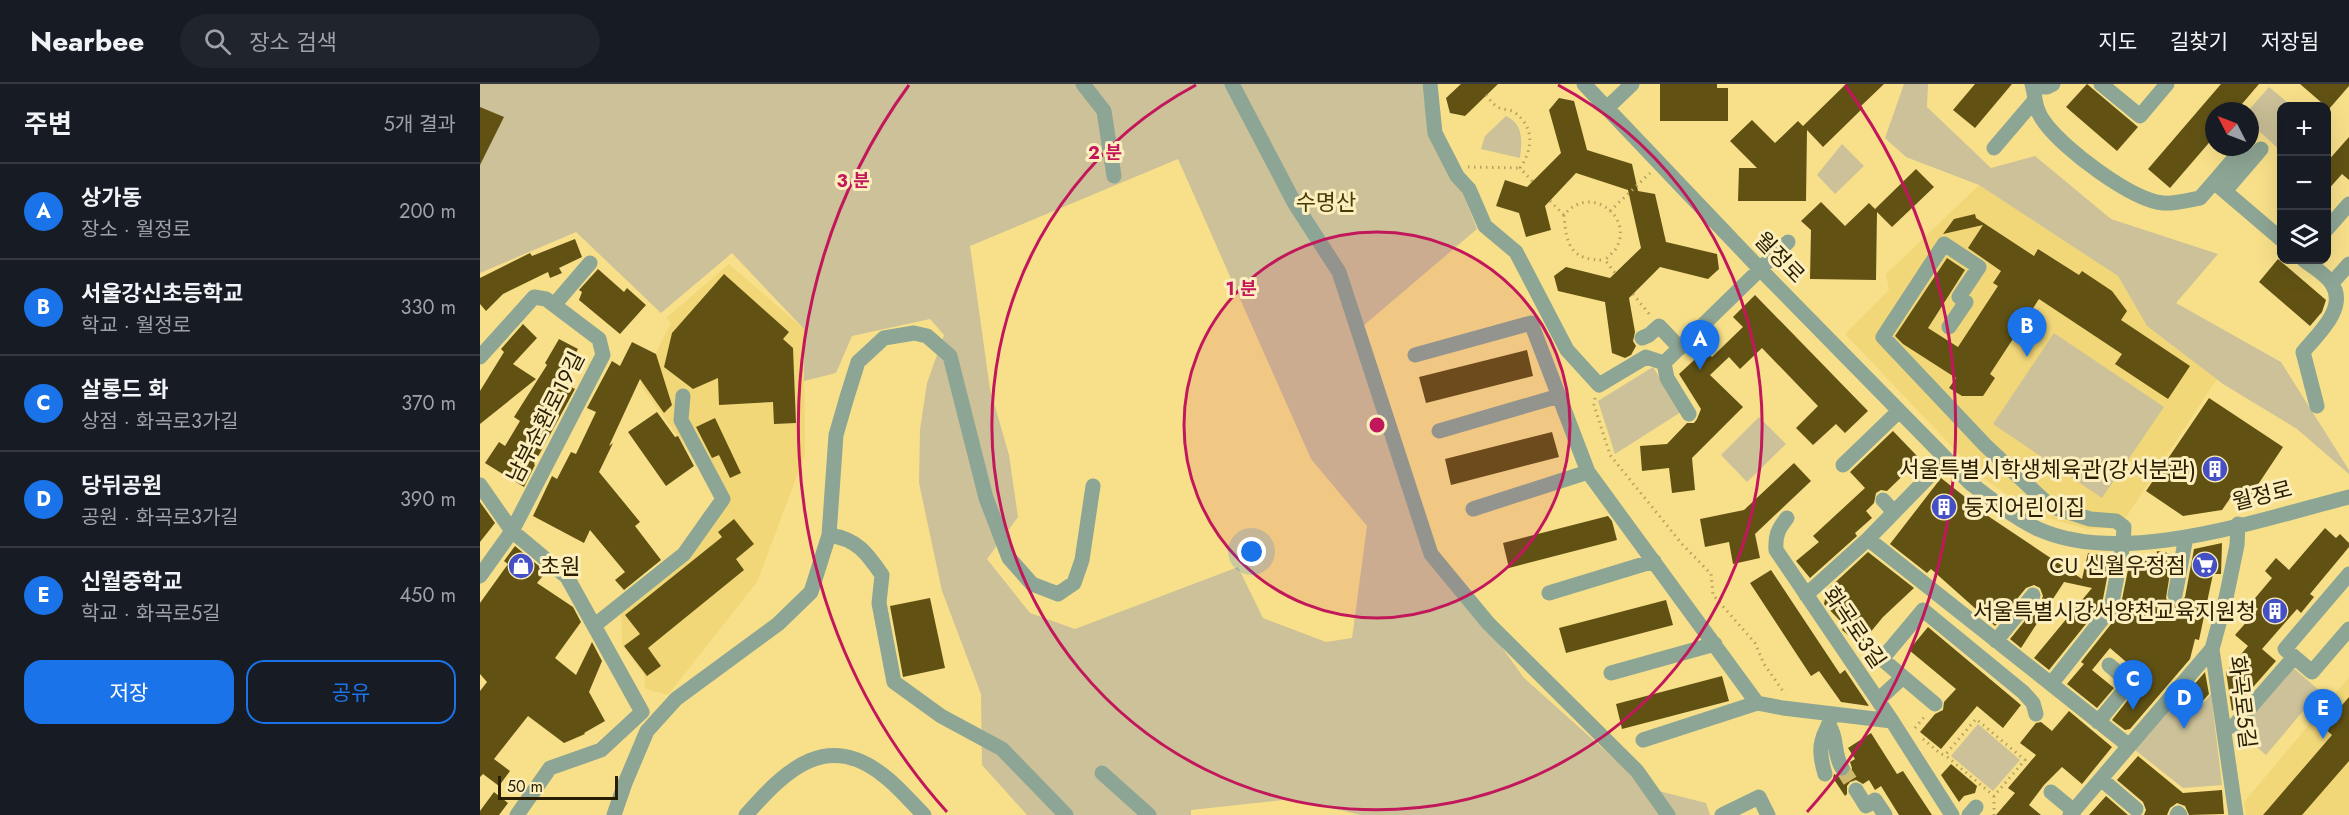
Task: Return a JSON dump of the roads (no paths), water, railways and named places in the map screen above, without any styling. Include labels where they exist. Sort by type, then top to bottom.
[{"type":"street","points":[[1083,84],[1104,111],[1114,176]]},
{"type":"street","points":[[1232,84],[1295,204],[1339,272],[1431,554],[1488,623],[1637,771],[1668,815]]},
{"type":"street","points":[[1430,84],[1435,133],[1457,176],[1469,189],[1485,226],[1516,252],[1567,350],[1599,385],[1646,357],[1659,362],[1689,414]]},
{"type":"street","name":"월정로","points":[[1584,84],[1760,269],[1970,483],[2002,507],[2038,529],[2076,541],[2123,544],[2170,541],[2349,497]]},
{"type":"street","points":[[1607,108],[1632,84]]},
{"type":"street","points":[[1994,148],[2033,91],[2053,84]]},
{"type":"street","points":[[2101,84],[2118,89],[2140,116],[2167,84]]},
{"type":"street","points":[[2033,91],[2044,122],[2066,146],[2098,172],[2134,192],[2163,203],[2200,198],[2220,186],[2242,156]]},
{"type":"street","points":[[2220,186],[2277,236]]},
{"type":"street","points":[[2331,224],[2349,204]]},
{"type":"street","points":[[1659,362],[1680,348],[1788,242]]},
{"type":"street","points":[[1949,327],[1966,302],[1959,297],[1979,267],[1944,244],[1883,337],[1985,446],[2050,506],[2090,519],[2116,521],[2124,527],[2111,608],[2050,684]]},
{"type":"street","points":[[480,357],[534,297],[546,299],[554,305],[590,263]]},
{"type":"street","points":[[2309,264],[2332,283],[2337,295],[2335,310],[2329,322],[2303,352],[2317,406]]},
{"type":"street","points":[[2332,283],[2349,264]]},
{"type":"street","name":"남부순환로19길","points":[[480,576],[512,531],[603,355],[599,339],[554,305]]},
{"type":"street","points":[[1415,356],[1531,323],[1588,472],[1757,703]]},
{"type":"street","points":[[1642,338],[1659,326],[1680,348]]},
{"type":"street","points":[[614,815],[647,731],[676,699],[778,624],[811,592],[829,535],[836,435],[858,362],[884,338],[914,333],[927,336],[950,356],[986,498],[1009,558],[1032,584],[1058,594],[1074,583],[1082,560],[1093,486]]},
{"type":"street","points":[[595,625],[684,554],[723,499],[681,420],[683,396]]},
{"type":"street","points":[[1440,431],[1559,396]]},
{"type":"street","points":[[1843,465],[1899,411]]},
{"type":"street","points":[[1806,595],[1868,539],[1946,459]]},
{"type":"street","points":[[1473,509],[1588,472]]},
{"type":"street","name":"남부순환로19길","points":[[480,485],[512,531],[567,576],[642,712],[601,750],[550,768],[517,815]]},
{"type":"street","points":[[1883,500],[1894,512]]},
{"type":"street","name":"화곡로3길","points":[[1787,518],[1779,528],[1775,540],[1776,550],[1892,721],[1952,815]]},
{"type":"street","name":"화곡로5길","points":[[2236,815],[2212,649],[2226,598],[2237,545],[2238,524]]},
{"type":"street","points":[[829,535],[843,537],[865,551],[882,575],[879,603],[894,682],[941,716],[1002,749],[1066,815]]},
{"type":"street","points":[[2175,595],[2186,537]]},
{"type":"street","points":[[1868,539],[2128,746]]},
{"type":"street","points":[[1549,593],[1654,561]]},
{"type":"street","points":[[2349,574],[2285,649],[2312,672],[2349,629]]},
{"type":"street","points":[[1996,641],[2033,595]]},
{"type":"street","points":[[1935,704],[1882,659],[1923,610],[2024,692],[2033,703],[2036,714]]},
{"type":"street","points":[[1611,673],[1715,645]]},
{"type":"street","points":[[2051,792],[2072,813],[2212,649]]},
{"type":"street","points":[[2234,726],[2294,657]]},
{"type":"street","points":[[2098,722],[2130,683],[2109,665]]},
{"type":"street","points":[[1878,700],[1902,677]]},
{"type":"street","points":[[1643,740],[1757,703],[1831,720],[1892,721]]},
{"type":"street","points":[[1831,720],[1835,757],[1842,768]]},
{"type":"street","points":[[1826,774],[1821,747],[1822,738],[1831,720]]},
{"type":"street","points":[[746,815],[764,794],[786,775],[822,755],[843,755],[864,763],[888,778],[924,815]]},
{"type":"street","points":[[1102,773],[1149,815]]},
{"type":"street","points":[[2101,779],[2136,808]]},
{"type":"street","points":[[1856,790],[1866,806],[1875,800],[1884,815]]},
{"type":"street","points":[[1722,815],[1759,797],[1768,815]]},
{"type":"tunnel","points":[[1842,768],[1856,790]]},
{"type":"place","name":"서울강신초등학교","points":[[2027,357]]},
{"type":"place","name":"상가동","points":[[1700,370]]},
{"type":"place","name":"서울특별시학생체육관(강서분관)","points":[[2215,469]]},
{"type":"place","name":"둥지어린이집","points":[[1944,507]]},
{"type":"place","name":"CU 신월우정점","points":[[2205,565]]},
{"type":"place","name":"초원","points":[[521,566]]},
{"type":"place","name":"서울특별시강서양천교육지원청","points":[[2275,611]]},
{"type":"place","name":"살롱드 화","points":[[2133,710]]},
{"type":"place","name":"당뒤공원","points":[[2184,729]]},
{"type":"place","name":"신월중학교","points":[[2323,739]]},
{"type":"park label","name":"수명산","points":[[1326,202]]}]
